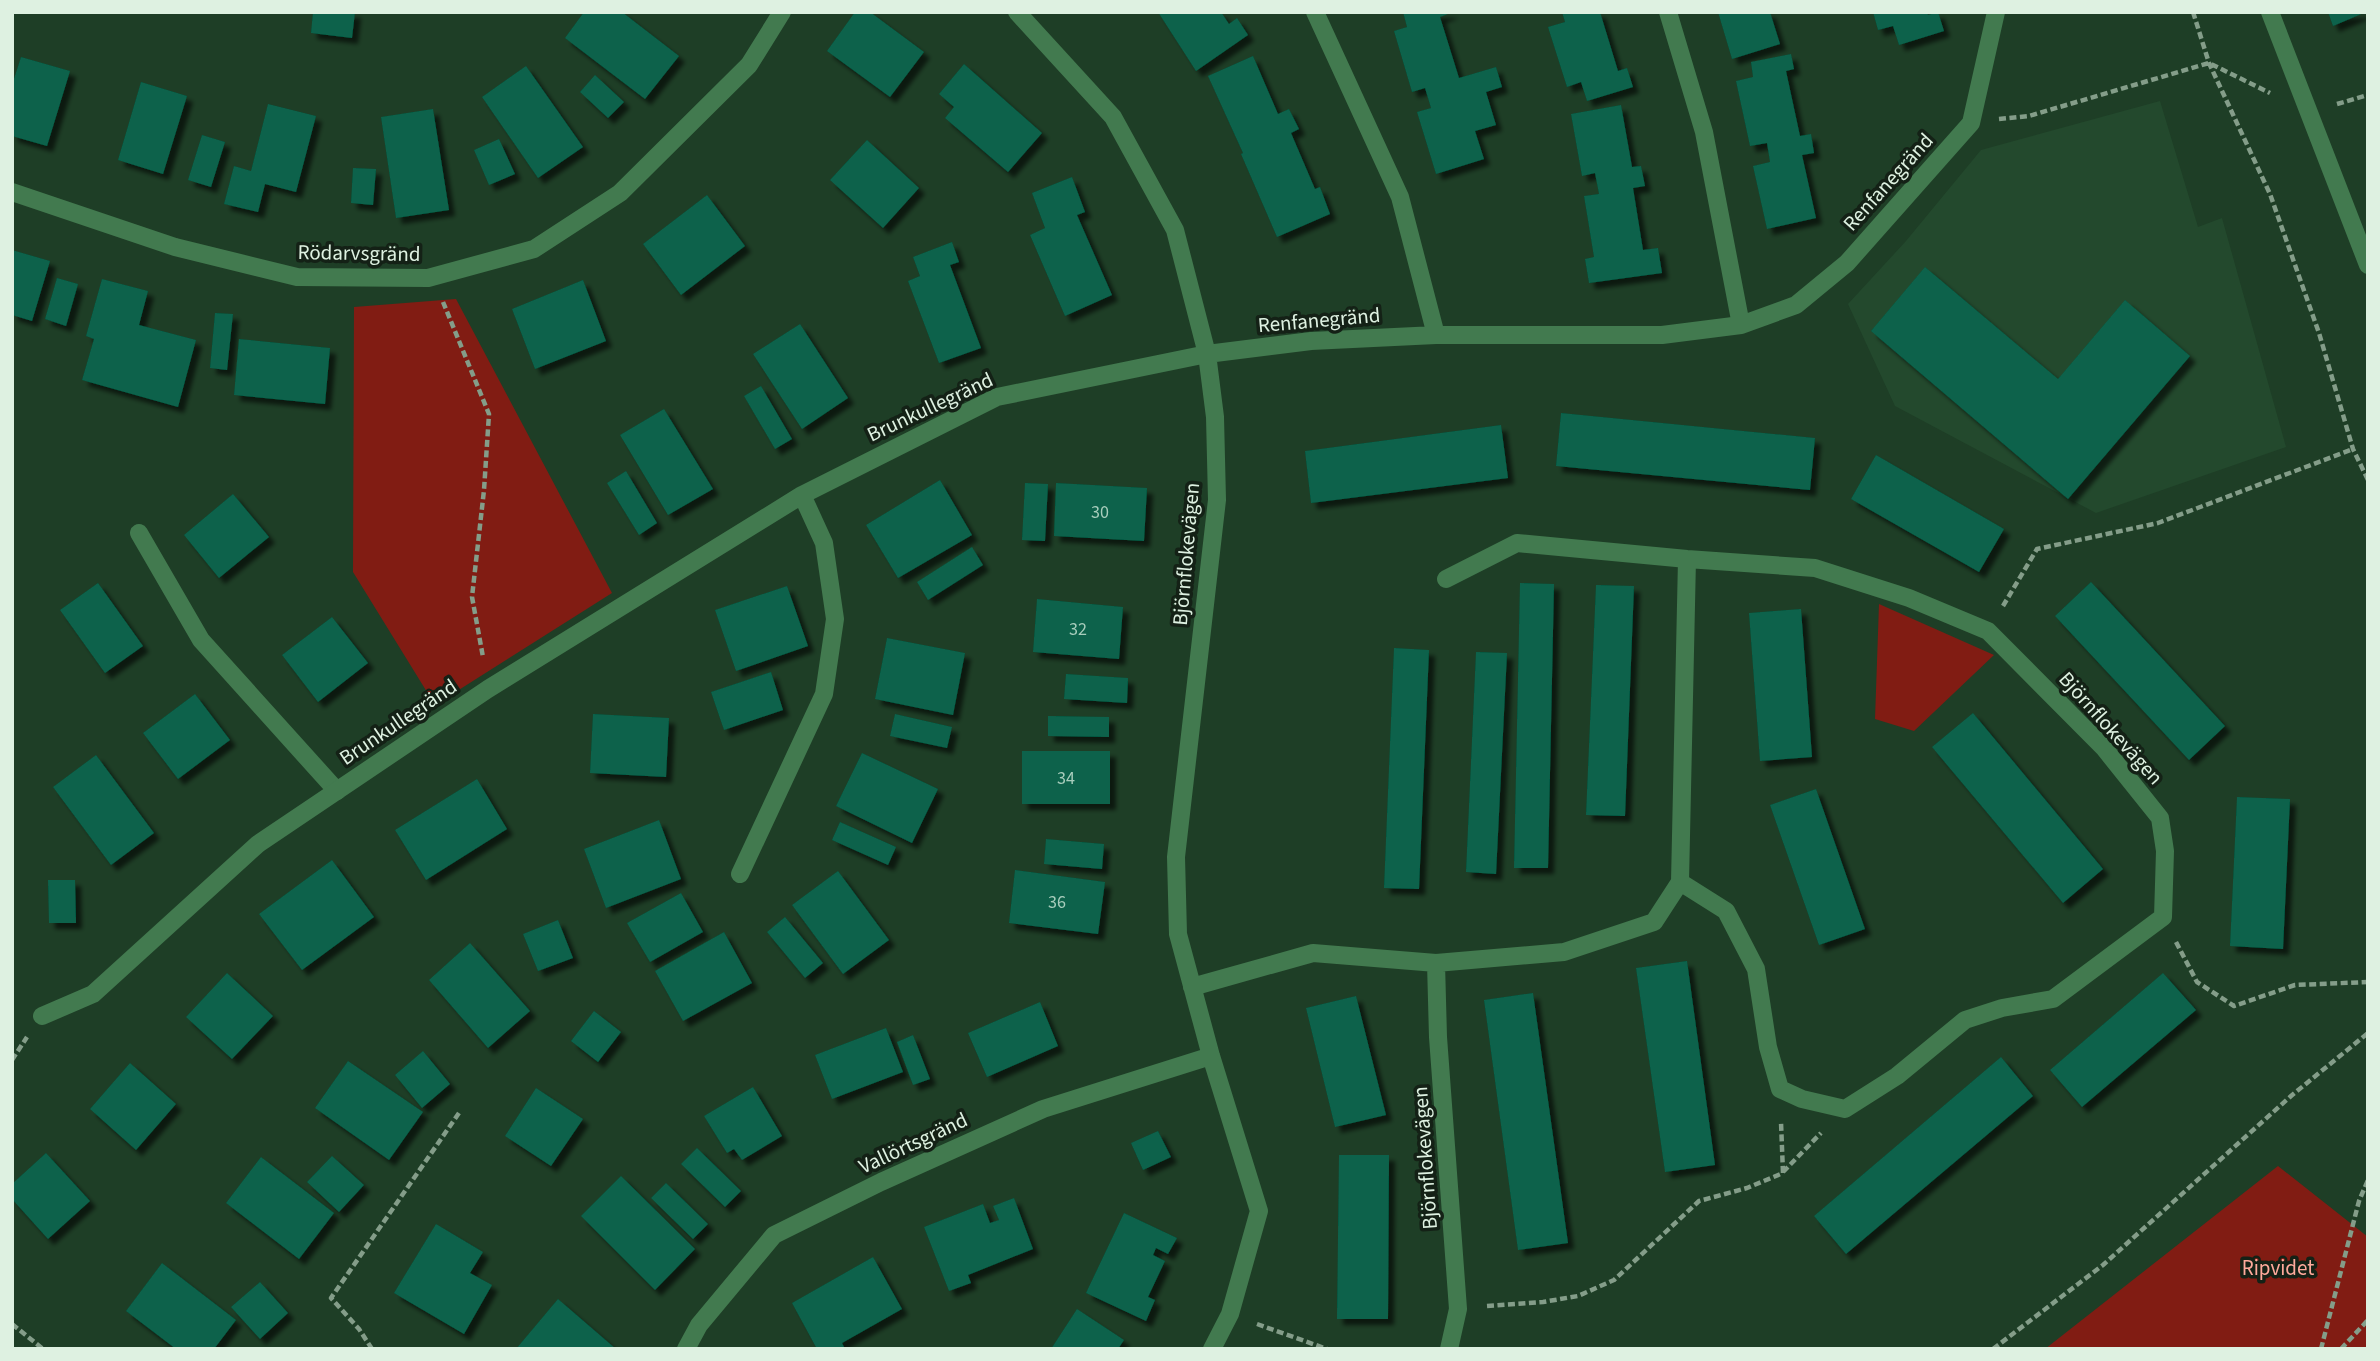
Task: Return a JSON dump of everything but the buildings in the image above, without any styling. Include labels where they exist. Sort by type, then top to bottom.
[{"type":"street","name":"Rödarvsgränd","points":[[12,192],[175,247],[297,277],[428,278],[534,249],[620,193],[749,65],[782,12]]},
{"type":"street","name":"Björnflokevägen","points":[[1017,12],[1113,117],[1175,230],[1207,354],[1215,417],[1217,500],[1176,857],[1178,934],[1211,1056],[1259,1211],[1230,1314],[1212,1349]]},
{"type":"street","points":[[1315,12],[1399,197],[1436,335]]},
{"type":"street","points":[[1668,12],[1704,132],[1741,325]]},
{"type":"street","name":"Renfanegränd","points":[[1207,354],[1311,341],[1436,335],[1662,335],[1741,325],[1796,305],[1846,263],[1971,123],[1996,12]]},
{"type":"street","points":[[2270,12],[2368,265]]},
{"type":"street","name":"Brunkullegränd","points":[[42,1016],[93,993],[258,844],[488,689],[802,495],[998,397],[1207,354]]},
{"type":"street","points":[[740,874],[824,694],[835,619],[824,543],[802,495]]},
{"type":"street","points":[[139,533],[201,640],[337,791]]},
{"type":"street","name":"Björnflokevägen","points":[[1446,579],[1517,543],[1815,568],[1909,598],[1988,631],[2104,748],[2160,818],[2165,851],[2163,916]]},
{"type":"street","points":[[1192,987],[1313,953],[1436,963],[1564,952],[1654,922],[1680,882],[1687,559]]},
{"type":"street","points":[[1680,882],[1726,911],[1756,969],[1768,1047],[1780,1090],[1802,1099],[1845,1109],[1897,1076],[1965,1020],[2002,1008],[2053,999],[2163,916]]},
{"type":"street","name":"Björnflokevägen","points":[[1436,963],[1438,1037],[1458,1308],[1449,1349]]},
{"type":"street","name":"Vallörtsgränd","points":[[686,1349],[699,1325],[774,1235],[881,1182],[1043,1109],[1211,1056]]},
{"type":"path","points":[[2193,12],[2209,63],[2270,194],[2319,333],[2353,449],[2368,480]]},
{"type":"path","points":[[1971,123],[2029,116],[2209,63],[2309,112],[2368,95]]},
{"type":"path","points":[[428,278],[447,309],[489,414],[472,597],[488,689]]},
{"type":"path","points":[[1988,631],[2037,550],[2158,523],[2353,449]]},
{"type":"path","points":[[2163,916],[2197,982],[2234,1006],[2295,985],[2368,982]]},
{"type":"path","points":[[1993,1349],[2103,1265],[2291,1096],[2368,1033]]},
{"type":"path","points":[[1780,1090],[1783,1173]]},
{"type":"path","points":[[1458,1308],[1544,1302],[1578,1296],[1614,1280],[1699,1201],[1747,1188],[1783,1173],[1845,1109]]},
{"type":"path","points":[[372,1349],[359,1329],[331,1298],[459,1113]]},
{"type":"path","points":[[2321,1349],[2359,1201],[2368,1180]]},
{"type":"path","points":[[1230,1314],[1327,1349]]},
{"type":"path","points":[[2341,1349],[2368,1320]]},
{"type":"path","points":[[12,1324],[43,1349]]},
{"type":"shaded area","points":[[2160,101],[2198,227],[2222,218],[2286,447],[2096,513],[1895,406],[1848,304],[1906,241],[1981,150]]},
{"type":"green space","points":[[456,299],[612,593],[435,705],[353,572],[354,307]]},
{"type":"green space","points":[[1879,604],[1994,655],[1914,731],[1875,719]]},
{"type":"green space","name":"Ripvidet","points":[[2278,1166],[2368,1237],[2368,1349],[2045,1349]]}]
